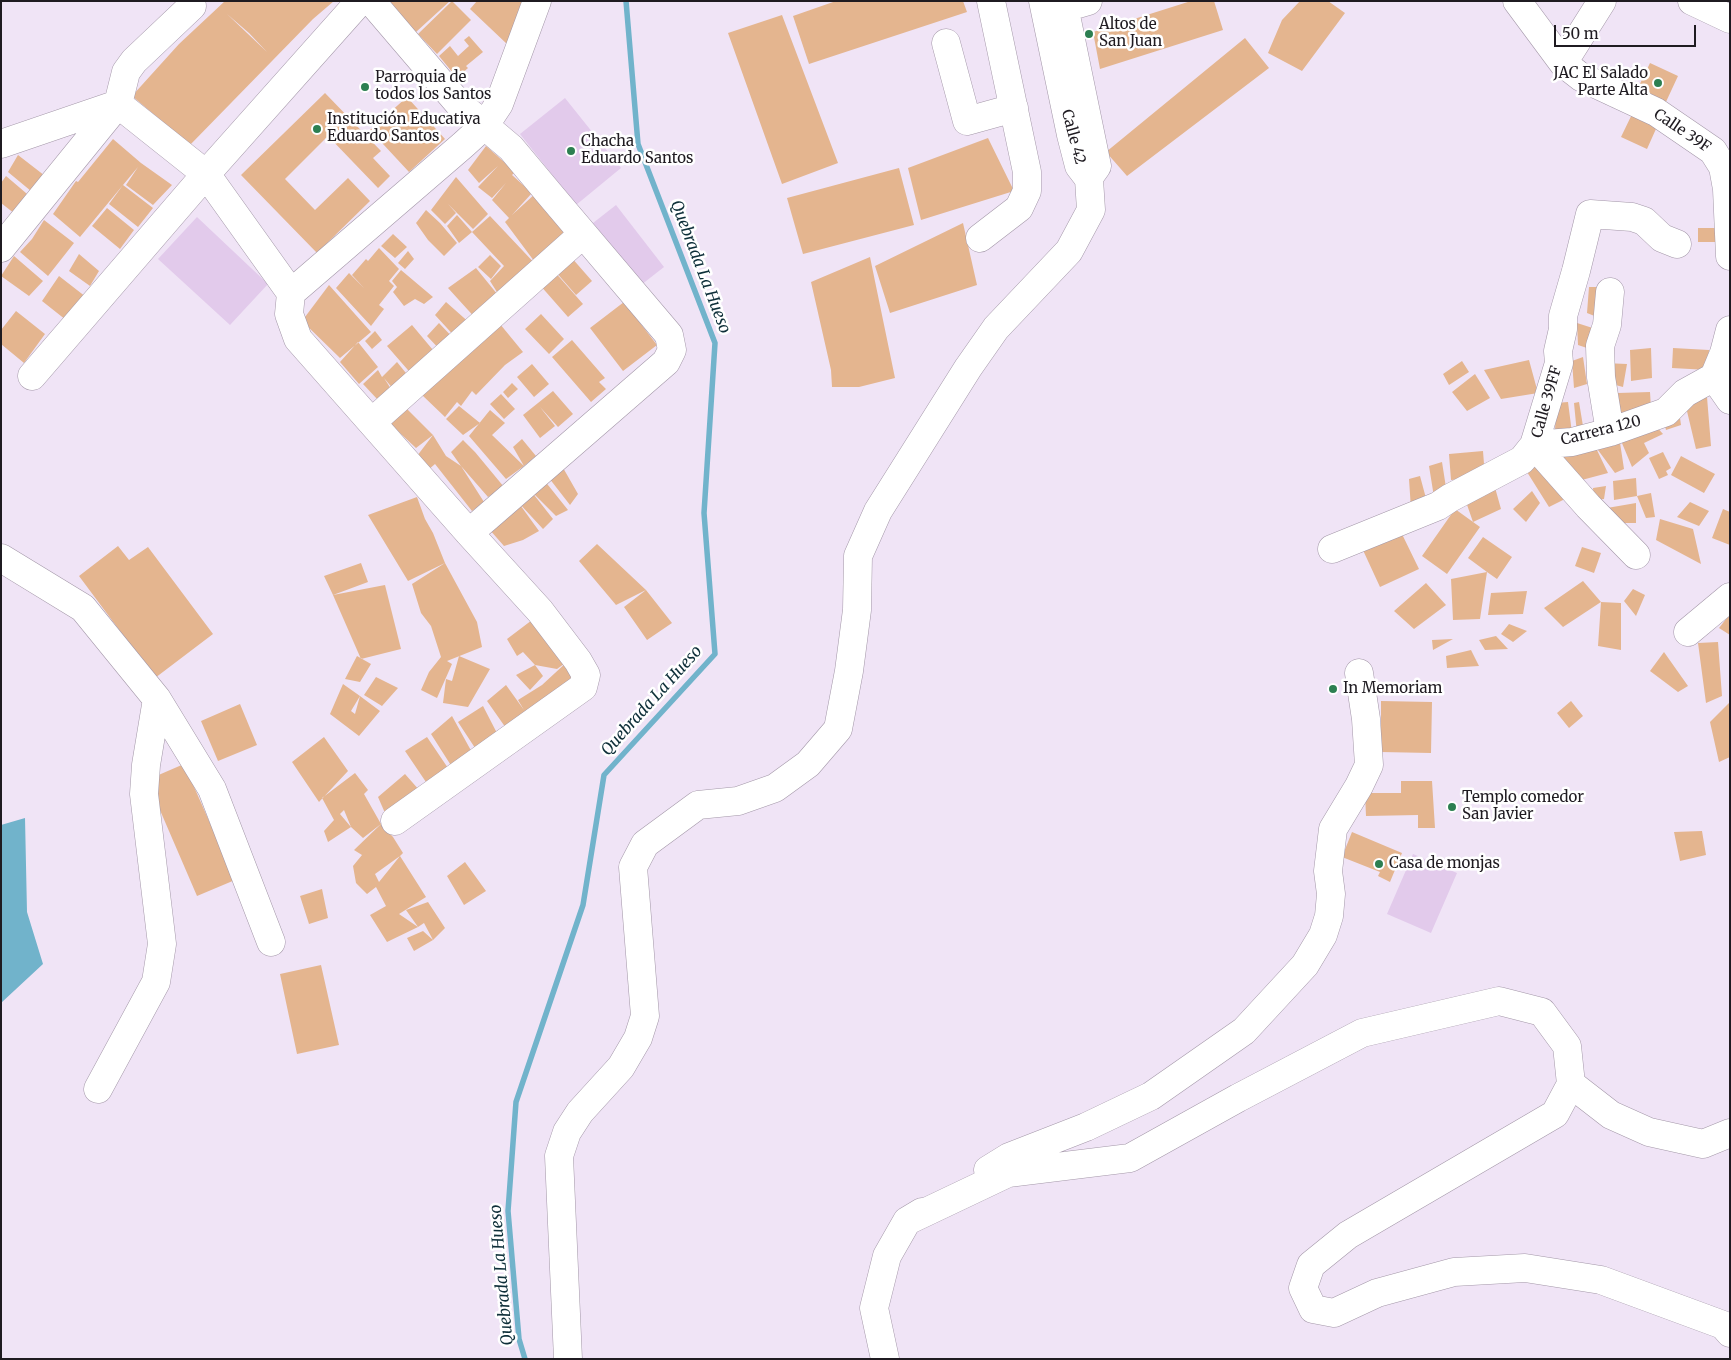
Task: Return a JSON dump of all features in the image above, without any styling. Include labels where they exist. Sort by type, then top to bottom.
[{"type":"street","points":[[32,376],[206,174],[360,1]]},
{"type":"street","points":[[371,1],[459,104],[512,148],[669,335],[672,350],[666,362],[469,533]]},
{"type":"street","points":[[291,294],[485,124],[499,104],[537,1]]},
{"type":"street","points":[[980,238],[1019,208],[1027,191],[1027,172],[991,1]]},
{"type":"street","points":[[1517,1],[1572,70],[1602,1]]},
{"type":"street","points":[[1692,1],[1730,19]]},
{"type":"street","name":"Calle 42","points":[[568,1359],[559,1156],[566,1132],[625,1060],[638,1038],[645,1016],[633,867],[644,844],[698,805],[738,801],[775,788],[808,764],[838,729],[849,671],[856,610],[858,556],[878,510],[968,368],[996,328],[1069,252],[1092,210],[1089,179],[1079,166],[1071,135],[1061,5]]},
{"type":"street","points":[[1,248],[118,104],[126,72],[134,61],[192,6]]},
{"type":"street","points":[[946,44],[967,121],[1014,108]]},
{"type":"street","name":"Calle 39F","points":[[1572,70],[1656,112],[1713,151],[1723,167],[1727,188],[1730,256]]},
{"type":"street","points":[[118,104],[206,174],[291,294],[289,314],[298,339],[540,611],[578,661],[586,676],[583,687],[395,821]]},
{"type":"street","points":[[1,144],[118,104]]},
{"type":"street","name":"Calle 39FF","points":[[1636,555],[1588,506],[1534,444],[1559,363],[1558,351],[1563,329],[1563,316],[1590,214],[1632,217],[1644,221],[1662,238],[1677,244]]},
{"type":"street","points":[[372,422],[583,234]]},
{"type":"street","points":[[1610,292],[1607,325],[1600,346],[1601,377],[1610,432]]},
{"type":"street","points":[[1730,330],[1714,377],[1730,400]]},
{"type":"street","name":"Carrera 120","points":[[1534,444],[1572,442],[1610,432],[1666,412],[1685,393],[1714,377]]},
{"type":"street","points":[[1332,549],[1438,506],[1522,460],[1534,444]]},
{"type":"street","points":[[1,558],[82,608],[157,699],[212,788],[271,942]]},
{"type":"street","points":[[1688,632],[1730,597]]},
{"type":"street","points":[[886,1359],[874,1308],[887,1256],[907,1221],[1009,1157],[1086,1127],[1151,1096],[1244,1031],[1305,965],[1323,934],[1329,916],[1331,894],[1328,871],[1333,829],[1359,786],[1369,765],[1366,719],[1359,672]]},
{"type":"street","points":[[98,1089],[156,982],[158,973],[162,944],[144,794],[146,764],[157,699]]},
{"type":"street","points":[[907,1221],[1008,1173],[1130,1158],[1238,1098],[1362,1033],[1499,1001],[1542,1012],[1567,1046],[1571,1084],[1555,1114],[1348,1235],[1311,1265],[1302,1288],[1313,1308],[1334,1313],[1377,1293],[1454,1272],[1525,1268],[1601,1280],[1723,1325],[1730,1333]]},
{"type":"street","points":[[1571,1084],[1612,1114],[1649,1132],[1703,1144],[1730,1133]]},
{"type":"shaded area","name":"Chacha Eduardo Santos","points":[[565,98],[621,168],[576,205],[520,134]]},
{"type":"shaded area","points":[[616,205],[664,267],[641,285],[593,223]]},
{"type":"shaded area","points":[[197,217],[268,284],[230,325],[158,259]]},
{"type":"shaded area","points":[[1413,854],[1457,873],[1431,933],[1387,914]]},
{"type":"water","points":[[25,818],[27,912],[43,964],[1,1003],[1,825]]},
{"type":"building","points":[[225,1],[334,1],[313,19],[190,145],[132,96],[179,44]],"holes":[[[227,14],[249,33],[267,52]]]},
{"type":"building","points":[[385,1],[450,1],[416,32],[390,9]]},
{"type":"building","points":[[452,1],[471,20],[437,54],[418,34]]},
{"type":"building","points":[[477,1],[529,1],[508,45],[470,9]]},
{"type":"building","points":[[836,1],[963,1],[967,12],[809,64],[793,16]]},
{"type":"building","points":[[1191,1],[1214,1],[1223,30],[1100,69],[1093,32]]},
{"type":"building","points":[[1300,1],[1328,1],[1345,13],[1302,71],[1268,53],[1282,20]]},
{"type":"building","points":[[782,15],[838,163],[782,184],[728,33]]},
{"type":"building","points":[[469,36],[483,52],[466,66],[468,68],[457,78],[439,56],[450,46],[458,56],[469,46],[464,40]]},
{"type":"building","points":[[1245,38],[1269,68],[1127,176],[1106,152]]},
{"type":"building","name":"JAC El Salado Parte Alta","points":[[1650,63],[1678,76],[1665,104],[1637,90]]},
{"type":"building","points":[[325,93],[381,151],[373,158],[390,176],[378,188],[328,136],[285,179],[315,210],[348,178],[370,201],[317,253],[241,175]]},
{"type":"building","points":[[407,97],[445,139],[409,172],[370,130]]},
{"type":"building","points":[[1635,108],[1660,120],[1647,149],[1621,137]]},
{"type":"building","points":[[988,138],[1014,191],[921,220],[908,168]]},
{"type":"building","points":[[113,139],[141,163],[172,185],[153,205],[126,185],[138,167],[80,237],[53,214],[76,181],[78,182]]},
{"type":"building","points":[[486,146],[516,171],[512,175],[532,193],[512,215],[536,193],[574,238],[540,269],[505,222],[509,218],[492,200],[506,183],[492,198],[478,187],[498,166],[479,183],[468,170]]},
{"type":"building","points":[[18,155],[49,179],[37,196],[8,172]]},
{"type":"building","points":[[899,168],[914,225],[803,254],[787,198]]},
{"type":"building","points":[[6,176],[33,199],[19,217],[1,203],[1,183]]},
{"type":"building","points":[[456,177],[488,214],[473,229],[448,204],[456,213],[445,224],[431,210]]},
{"type":"building","points":[[123,185],[153,208],[138,227],[109,204]]},
{"type":"building","points":[[107,208],[134,230],[120,249],[92,226]]},
{"type":"building","points":[[426,210],[457,243],[444,256],[428,240],[416,223]]},
{"type":"building","points":[[457,215],[472,232],[459,243],[447,226]]},
{"type":"building","points":[[490,216],[540,269],[478,321],[448,288],[476,268],[502,300],[490,281],[504,266],[472,232]]},
{"type":"building","points":[[44,220],[74,243],[48,276],[20,252],[32,239]]},
{"type":"building","points":[[963,223],[977,285],[890,313],[875,266]]},
{"type":"building","points":[[1698,228],[1723,228],[1723,242],[1698,242]]},
{"type":"building","points":[[393,234],[407,247],[395,258],[381,246]]},
{"type":"building","points":[[379,248],[399,269],[389,281],[394,286],[379,305],[384,309],[371,326],[336,288],[349,273],[364,288],[352,275]]},
{"type":"building","points":[[408,251],[414,259],[405,269],[398,263]]},
{"type":"building","points":[[79,254],[99,271],[90,286],[69,271]]},
{"type":"building","points":[[490,255],[501,266],[491,279],[478,267]]},
{"type":"building","points":[[14,256],[43,281],[29,296],[1,276]]},
{"type":"building","points":[[571,257],[592,281],[576,295],[555,271]]},
{"type":"building","points":[[870,257],[895,378],[859,387],[832,387],[831,370],[811,282]]},
{"type":"building","points":[[401,270],[433,297],[424,304],[415,299],[404,306],[393,292],[397,287],[392,281]]},
{"type":"building","points":[[554,271],[583,304],[568,317],[539,284]]},
{"type":"building","points":[[59,276],[86,297],[66,320],[42,301]]},
{"type":"building","points":[[329,285],[371,332],[340,358],[302,321]]},
{"type":"building","points":[[1589,287],[1604,287],[1597,317],[1587,313]]},
{"type":"building","points":[[446,302],[472,325],[458,340],[435,315]]},
{"type":"building","points":[[624,302],[657,345],[623,371],[590,328]]},
{"type":"building","points":[[16,311],[45,334],[24,363],[1,344],[1,330]]},
{"type":"building","points":[[541,314],[564,339],[549,354],[525,329]]},
{"type":"building","points":[[439,323],[456,341],[443,353],[427,336]]},
{"type":"building","points":[[1577,323],[1602,331],[1593,350],[1578,345]]},
{"type":"building","points":[[500,324],[523,352],[505,365],[476,395],[472,391],[461,406],[457,402],[445,417],[422,395]]},
{"type":"building","points":[[412,325],[438,356],[414,377],[387,346]]},
{"type":"building","points":[[375,331],[382,340],[372,349],[365,341]]},
{"type":"building","points":[[572,340],[605,378],[599,382],[606,389],[591,402],[552,357]]},
{"type":"building","points":[[358,342],[378,367],[359,384],[340,362]]},
{"type":"building","points":[[1651,348],[1652,378],[1631,381],[1630,350]]},
{"type":"building","points":[[1673,348],[1709,350],[1708,370],[1672,368]]},
{"type":"building","points":[[1583,357],[1587,384],[1574,388],[1572,361]]},
{"type":"building","points":[[1529,360],[1538,393],[1501,399],[1484,370]]},
{"type":"building","points":[[1462,361],[1469,372],[1449,385],[1443,374]]},
{"type":"building","points":[[397,362],[410,378],[394,390],[384,378],[393,392],[378,400],[363,384],[378,370],[382,377]]},
{"type":"building","points":[[1604,363],[1627,364],[1623,387],[1608,383]]},
{"type":"building","points":[[532,364],[549,384],[534,397],[517,377]]},
{"type":"building","points":[[1475,374],[1490,398],[1467,411],[1452,392]]},
{"type":"building","points":[[512,383],[518,389],[508,398],[503,392]]},
{"type":"building","points":[[553,391],[573,414],[558,427],[540,407],[555,426],[540,438],[523,415]]},
{"type":"building","points":[[1650,392],[1651,408],[1620,415],[1618,393]]},
{"type":"building","points":[[501,394],[515,409],[504,419],[490,404]]},
{"type":"building","points":[[1707,397],[1711,446],[1696,449],[1686,407]]},
{"type":"building","points":[[1568,402],[1572,433],[1555,431],[1556,403]]},
{"type":"building","points":[[1579,402],[1584,432],[1577,434],[1574,403]]},
{"type":"building","points":[[404,406],[433,435],[416,448],[388,422]]},
{"type":"building","points":[[459,406],[480,423],[463,435],[446,419]]},
{"type":"building","points":[[490,410],[505,423],[492,435],[524,466],[506,479],[469,436]]},
{"type":"building","points":[[1679,411],[1681,425],[1666,430],[1664,422]]},
{"type":"building","points":[[1655,425],[1663,434],[1644,443],[1649,453],[1632,467],[1619,436]]},
{"type":"building","points":[[433,435],[446,456],[461,466],[484,502],[472,511],[435,464],[428,470],[417,456]]},
{"type":"building","points":[[1619,436],[1624,469],[1615,473],[1595,446]]},
{"type":"building","points":[[522,439],[536,456],[524,466],[513,447]]},
{"type":"building","points":[[463,440],[504,487],[488,497],[451,452]]},
{"type":"building","points":[[1595,446],[1608,473],[1578,481],[1557,452]]},
{"type":"building","points":[[1483,451],[1485,477],[1451,480],[1449,454]]},
{"type":"building","points":[[1663,452],[1671,468],[1666,471],[1668,475],[1659,479],[1649,458]]},
{"type":"building","points":[[1681,456],[1715,474],[1704,493],[1671,475]]},
{"type":"building","points":[[1442,462],[1447,494],[1434,497],[1429,466]]},
{"type":"building","points":[[1540,464],[1571,496],[1549,507],[1527,472]]},
{"type":"building","points":[[562,466],[578,494],[570,505],[549,478]]},
{"type":"building","points":[[1420,476],[1427,502],[1411,509],[1409,479]]},
{"type":"building","points":[[1636,478],[1637,496],[1614,500],[1613,481]]},
{"type":"building","points":[[544,480],[568,510],[556,516],[531,491]]},
{"type":"building","points":[[1494,484],[1501,509],[1473,522],[1465,499]]},
{"type":"building","points":[[1606,486],[1604,499],[1594,500],[1593,488]]},
{"type":"building","points":[[531,491],[553,519],[543,529],[518,502]]},
{"type":"building","points":[[1532,491],[1540,503],[1526,522],[1513,509]]},
{"type":"building","points":[[1651,493],[1655,517],[1646,518],[1637,496]]},
{"type":"building","points":[[417,497],[445,563],[408,581],[368,515]]},
{"type":"building","points":[[518,502],[539,531],[523,540],[504,546],[489,529]]},
{"type":"building","points":[[1690,502],[1709,511],[1699,526],[1677,517]]},
{"type":"building","points":[[1636,503],[1636,523],[1615,523],[1607,508]]},
{"type":"building","points":[[1455,509],[1480,527],[1447,574],[1422,556]]},
{"type":"building","points":[[1723,509],[1730,512],[1730,545],[1712,538]]},
{"type":"building","points":[[1660,519],[1693,529],[1701,564],[1656,540]]},
{"type":"building","points":[[1400,530],[1419,569],[1380,587],[1362,548]]},
{"type":"building","points":[[1483,537],[1512,557],[1497,579],[1468,558]]},
{"type":"building","points":[[597,544],[646,590],[616,605],[579,561]]},
{"type":"building","points":[[118,546],[129,560],[148,547],[213,634],[155,678],[79,576]]},
{"type":"building","points":[[1582,547],[1601,553],[1594,573],[1575,566]]},
{"type":"building","points":[[361,563],[368,582],[333,595],[324,576]]},
{"type":"building","points":[[445,563],[477,622],[482,647],[447,661],[452,664],[437,698],[421,690],[429,672],[441,657],[431,626],[421,613],[412,584]]},
{"type":"building","points":[[1487,572],[1480,619],[1453,620],[1451,579]]},
{"type":"building","points":[[1583,581],[1601,602],[1563,627],[1544,608]]},
{"type":"building","points":[[1426,583],[1446,605],[1414,629],[1394,611]]},
{"type":"building","points":[[385,585],[401,649],[361,659],[333,595]]},
{"type":"building","points":[[1633,589],[1645,595],[1636,616],[1624,601]]},
{"type":"building","points":[[646,590],[672,623],[647,640],[624,607]]},
{"type":"building","points":[[1527,591],[1523,614],[1488,615],[1491,593]]},
{"type":"building","points":[[1601,602],[1621,603],[1621,650],[1598,646]]},
{"type":"building","points":[[1730,614],[1730,635],[1719,628]]},
{"type":"building","points":[[536,617],[551,632],[570,660],[579,682],[527,713],[508,731],[487,701],[506,685],[524,710],[518,700],[542,685],[568,661],[557,669],[535,665],[523,652],[517,656],[507,639]]},
{"type":"building","points":[[1509,624],[1527,631],[1513,642],[1501,634]]},
{"type":"building","points":[[1496,636],[1508,649],[1485,650],[1479,640]]},
{"type":"building","points":[[1453,639],[1433,650],[1432,640]]},
{"type":"building","points":[[1718,642],[1722,696],[1706,703],[1698,643]]},
{"type":"building","points":[[1471,650],[1479,666],[1447,668],[1446,656]]},
{"type":"building","points":[[1664,652],[1688,686],[1678,692],[1650,671]]},
{"type":"building","points":[[357,656],[371,664],[360,682],[345,679]]},
{"type":"building","points":[[459,656],[490,669],[468,707],[443,703],[446,679],[452,681]]},
{"type":"building","points":[[535,665],[543,676],[530,690],[516,675]]},
{"type":"building","points":[[376,677],[398,688],[382,706],[364,695]]},
{"type":"building","points":[[343,684],[360,696],[380,711],[359,736],[330,714]],"holes":[[[360,696],[355,714],[351,711]]]},
{"type":"building","points":[[1381,701],[1432,702],[1431,753],[1381,752]]},
{"type":"building","points":[[1571,701],[1583,716],[1569,728],[1557,713]]},
{"type":"building","points":[[1730,702],[1730,757],[1719,762],[1710,722]]},
{"type":"building","points":[[240,704],[257,745],[218,761],[201,721]]},
{"type":"building","points":[[483,706],[499,737],[477,751],[458,722]]},
{"type":"building","points":[[452,716],[474,756],[452,767],[431,734]]},
{"type":"building","points":[[324,737],[348,771],[319,802],[292,762]]},
{"type":"building","points":[[427,737],[450,771],[428,785],[405,751]]},
{"type":"building","points":[[184,764],[235,880],[197,896],[147,780]]},
{"type":"building","points":[[355,773],[368,790],[364,794],[381,824],[363,838],[351,827],[328,842],[324,831],[334,820],[322,798]],"holes":[[[344,810],[351,827],[340,814]]]},
{"type":"building","points":[[405,774],[420,791],[385,813],[378,797]]},
{"type":"building","points":[[1401,781],[1432,781],[1435,828],[1418,828],[1418,815],[1366,816],[1365,793],[1401,793]]},
{"type":"building","points":[[381,824],[393,837],[403,853],[400,856],[426,897],[399,914],[418,927],[387,942],[370,915],[386,906],[376,887],[367,894],[356,883],[353,866],[362,855],[354,850]],"holes":[[[400,856],[379,882],[375,874]]]},
{"type":"building","points":[[1702,831],[1706,855],[1680,861],[1674,832]]},
{"type":"building","name":"Casa de monjas","points":[[1352,832],[1402,853],[1390,882],[1378,876],[1380,872],[1342,857]]},
{"type":"building","points":[[465,862],[486,891],[464,905],[447,876]]},
{"type":"building","points":[[322,889],[328,918],[309,924],[300,896]]},
{"type":"building","points":[[428,902],[445,928],[433,940],[424,923],[418,927],[406,910]]},
{"type":"building","points":[[423,931],[433,940],[414,951],[407,938]]},
{"type":"building","points":[[321,965],[339,1045],[297,1054],[280,974]]},
{"type":"waterway","name":"Quebrada La Hueso","points":[[525,1359],[519,1339],[508,1211],[516,1102],[583,905],[604,775],[715,654],[704,513],[715,343],[638,144],[626,1]]},
{"type":"place","name":"Altos de San Juan","points":[[1089,34]]},
{"type":"place","name":"JAC El Salado Parte Alta","points":[[1658,83]]},
{"type":"place","name":"Parroquia de todos los Santos","points":[[365,87]]},
{"type":"place","name":"Institución Educativa Eduardo Santos","points":[[317,129]]},
{"type":"place","name":"Chacha Eduardo Santos","points":[[571,151]]},
{"type":"place","name":"In Memoriam","points":[[1333,689]]},
{"type":"place","name":"Templo comedor San Javier","points":[[1452,807]]},
{"type":"place","name":"Casa de monjas","points":[[1379,864]]}]
